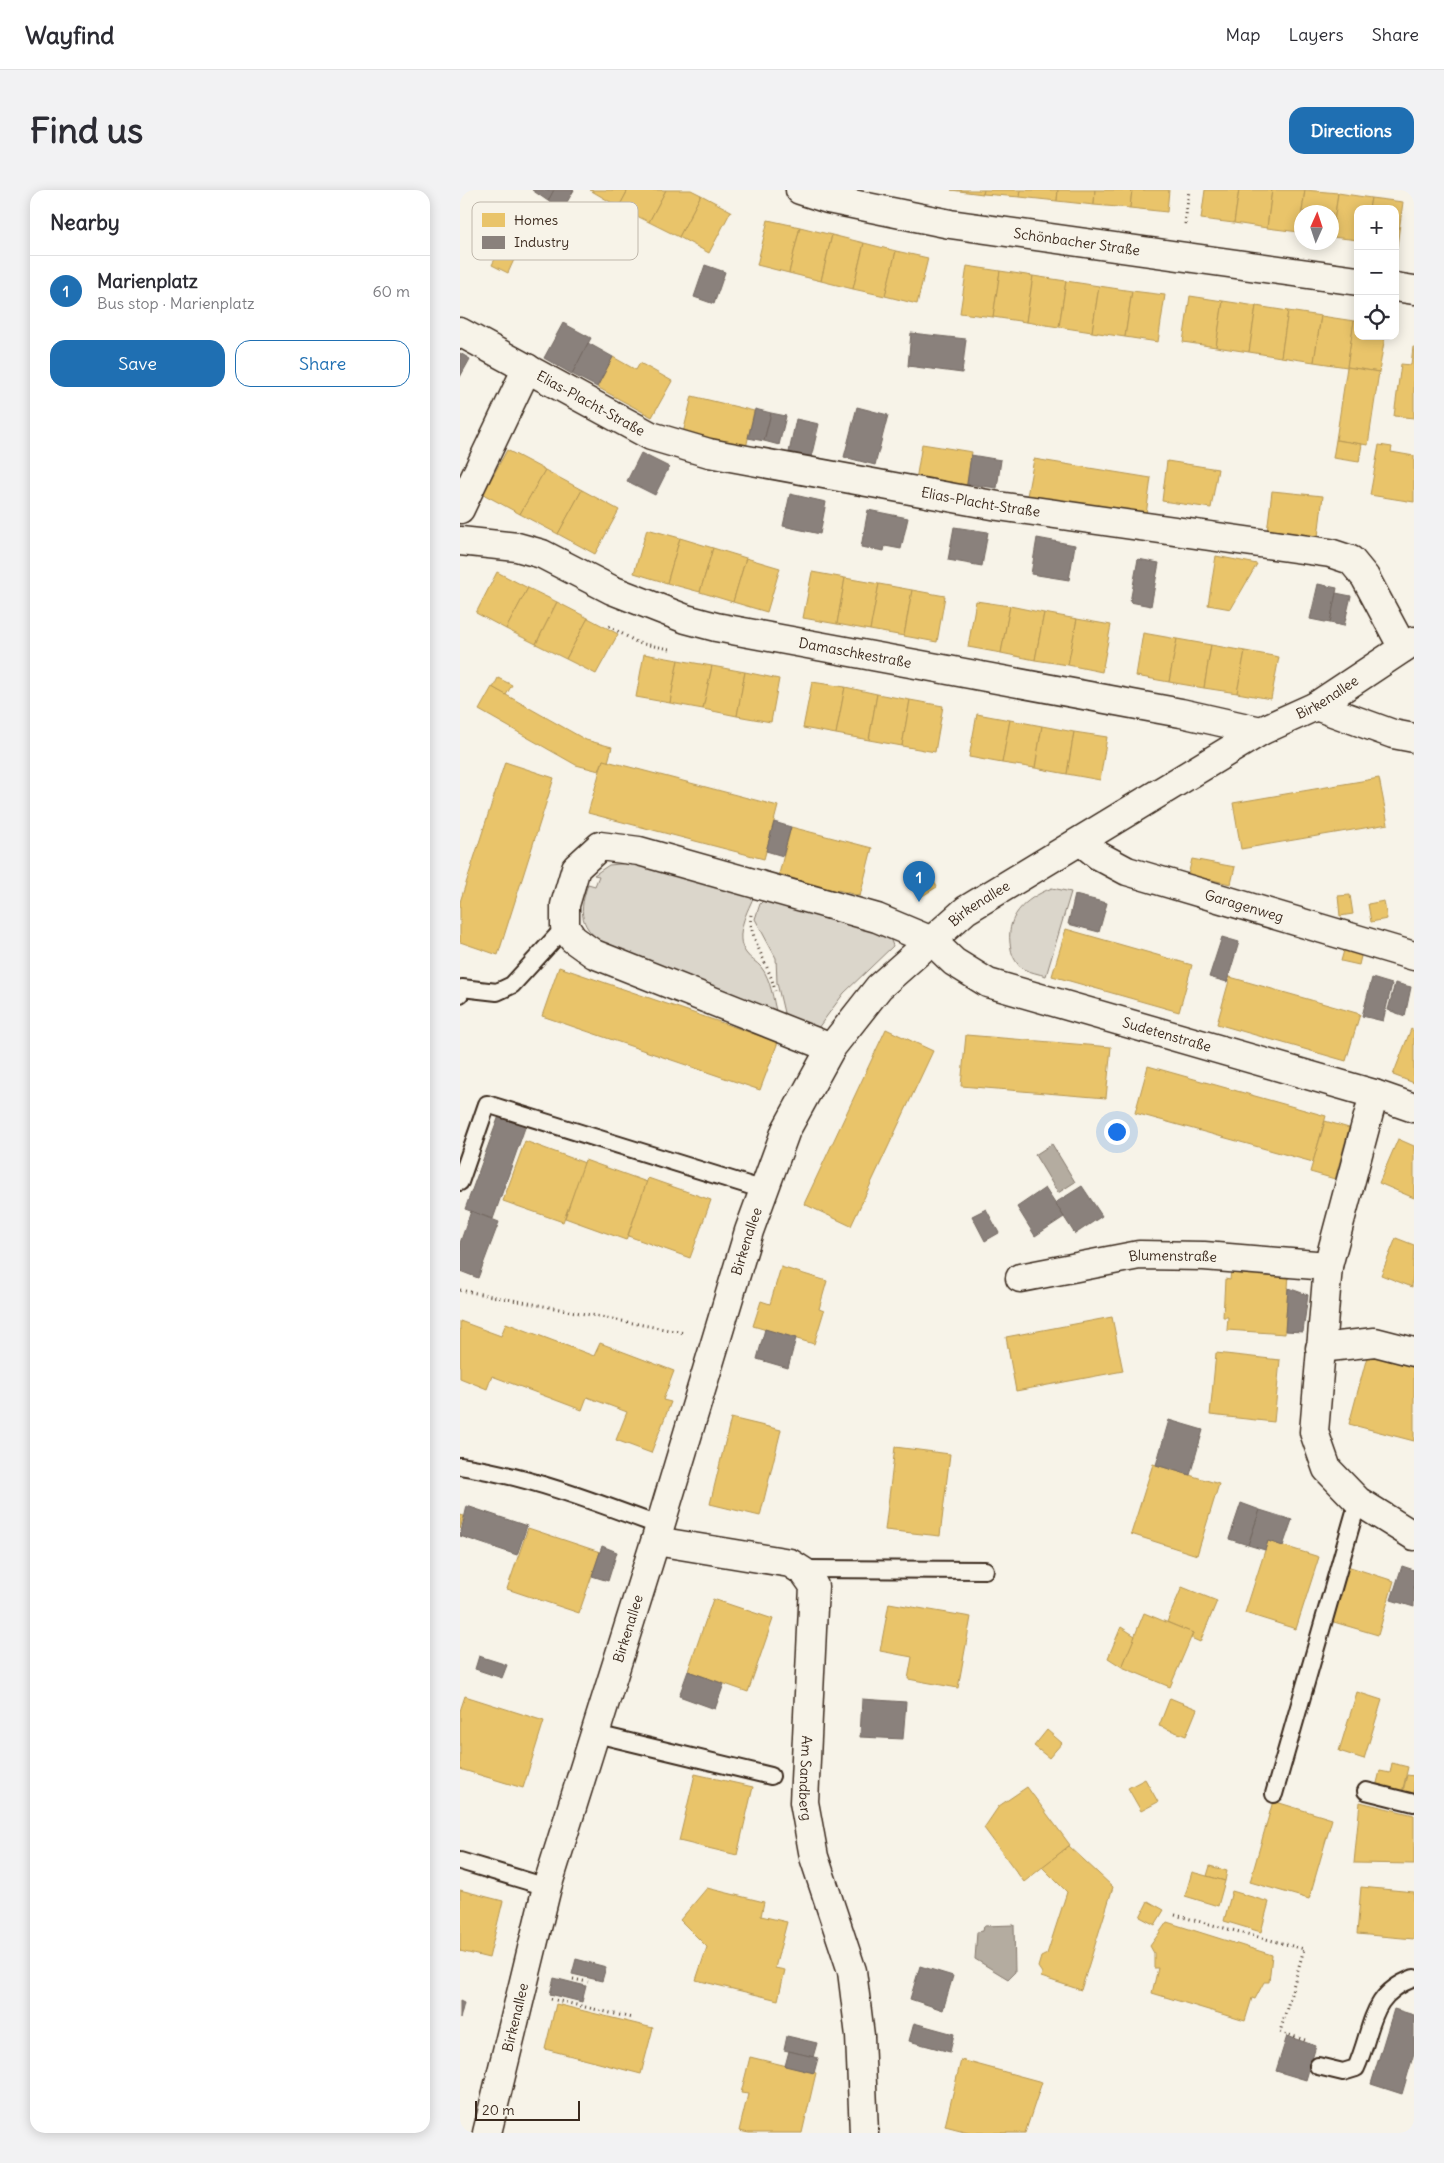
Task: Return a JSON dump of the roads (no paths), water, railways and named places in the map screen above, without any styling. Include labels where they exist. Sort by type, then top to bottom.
[{"type":"street","name":"Schönbacher Straße","points":[[800,190],[847,203],[950,224],[1354,280]]},
{"type":"street","points":[[1399,288],[1414,290]]},
{"type":"street","name":"Elias-Placht-Straße","points":[[460,332],[651,436],[710,453],[998,506],[1330,553],[1351,560],[1365,577],[1408,645]]},
{"type":"street","name":"Elias-Placht-Straße","points":[[460,509],[527,368]]},
{"type":"street","name":"Damaschkestraße","points":[[460,541],[517,547],[542,554],[612,590],[678,616],[716,627],[1171,711],[1261,731]]},
{"type":"street","name":"Birkenallee","points":[[487,2133],[547,1888],[658,1533],[749,1231],[786,1130],[831,1048],[879,987],[966,910],[1082,842],[1261,731],[1316,706],[1408,645]]},
{"type":"street","points":[[1316,706],[1393,734],[1414,738]]},
{"type":"street","name":"Garagenweg","points":[[1082,842],[1099,856],[1127,871],[1414,956]]},
{"type":"street","points":[[831,1048],[594,954],[574,939],[566,927],[565,905],[576,868],[600,846],[639,851],[877,918],[932,941]]},
{"type":"street","name":"Sudetenstraße","points":[[932,941],[954,962],[988,983],[1374,1094],[1414,1108]]},
{"type":"street","points":[[1374,1094],[1328,1266],[1314,1432],[1327,1469],[1358,1501],[1414,1536]]},
{"type":"street","name":"Blumenstraße","points":[[1020,1278],[1139,1255],[1204,1256],[1328,1266]]},
{"type":"street","points":[[1320,1348],[1375,1342],[1414,1352]]},
{"type":"street","points":[[658,1533],[790,1563],[800,1569]]},
{"type":"street","name":"Am Sandberg","points":[[800,1569],[814,1586],[804,1802],[814,1857],[852,1971],[860,2036],[864,2133]]},
{"type":"lane","points":[[460,994],[462,988],[497,992],[512,984],[566,927]]},
{"type":"lane","points":[[460,1182],[487,1104],[764,1190]]},
{"type":"lane","points":[[460,1466],[487,1470],[547,1487],[658,1533]]},
{"type":"lane","points":[[1274,1794],[1358,1501]]},
{"type":"lane","points":[[800,1569],[985,1570]]},
{"type":"lane","points":[[596,1734],[772,1776]]},
{"type":"lane","points":[[1366,1791],[1414,1803]]},
{"type":"lane","points":[[460,1861],[547,1888]]},
{"type":"lane","points":[[1318,2066],[1342,2072],[1356,2068],[1364,2052],[1378,2006],[1384,1995],[1398,1984],[1414,1978]]},
{"type":"place","name":"Marienplatz","points":[[919,902]]}]
